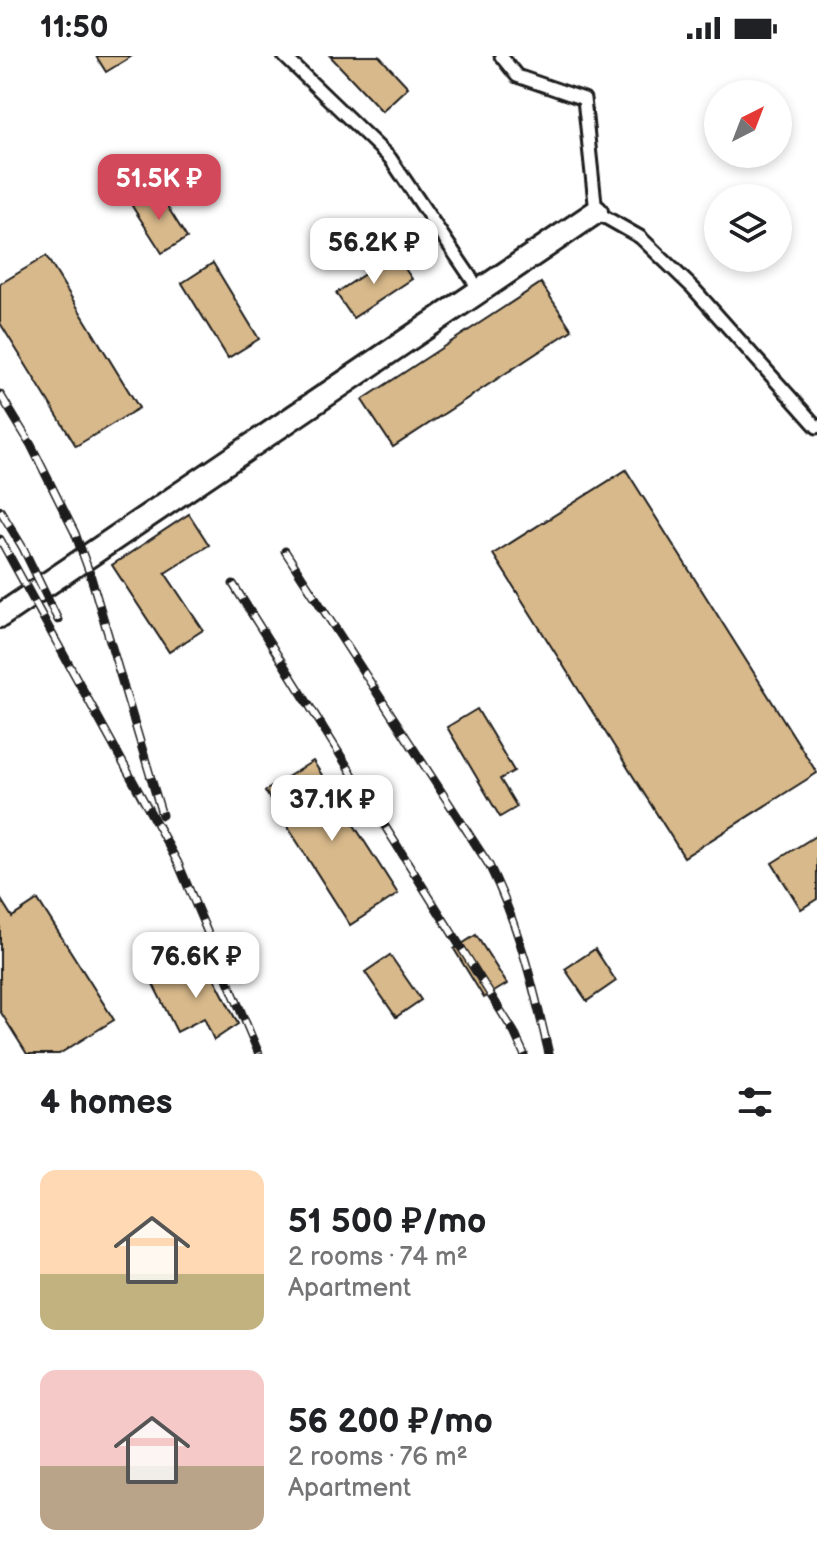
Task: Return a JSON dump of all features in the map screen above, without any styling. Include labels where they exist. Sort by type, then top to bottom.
[{"type":"street","points":[[0,616],[596,212]]},
{"type":"lane","points":[[284,56],[390,158],[480,291]]},
{"type":"lane","points":[[501,56],[517,76],[584,99],[596,212],[640,237],[693,288],[817,427]]},
{"type":"building","points":[[96,56],[132,56],[106,72]]},
{"type":"building","points":[[330,56],[379,56],[408,87],[382,111]]},
{"type":"building","points":[[157,190],[187,238],[162,253],[132,206]]},
{"type":"building","points":[[395,254],[412,279],[353,318],[336,293]]},
{"type":"building","points":[[46,256],[139,408],[76,446],[0,323],[0,284]]},
{"type":"building","points":[[213,263],[259,339],[228,358],[182,283]]},
{"type":"building","points":[[541,283],[572,330],[393,447],[362,400]]},
{"type":"building","points":[[626,470],[817,773],[684,857],[493,554]]},
{"type":"building","points":[[189,514],[209,545],[165,573],[203,630],[169,652],[112,565]]},
{"type":"building","points":[[477,709],[514,771],[500,779],[517,807],[500,817],[447,727]]},
{"type":"building","points":[[313,761],[398,894],[350,925],[265,791]]},
{"type":"building","points":[[817,835],[817,899],[801,909],[772,863]]},
{"type":"building","points":[[0,898],[12,917],[38,900],[114,1020],[59,1054],[27,1054],[0,1011]]},
{"type":"building","points":[[476,935],[507,984],[484,998],[454,949]]},
{"type":"building","points":[[595,949],[616,981],[587,1001],[565,969]]},
{"type":"building","points":[[390,955],[421,1000],[396,1017],[365,972]]},
{"type":"building","points":[[204,958],[238,1024],[214,1040],[204,1018],[177,1032],[153,984]]},
{"type":"railway","points":[[0,394],[31,445],[75,533],[162,815]]},
{"type":"railway","points":[[0,510],[23,548],[58,620]]},
{"type":"railway","points":[[0,539],[178,863],[259,1054]]},
{"type":"railway","points":[[285,551],[489,865],[517,934],[549,1054]]},
{"type":"railway","points":[[233,584],[514,1032],[524,1054]]}]
